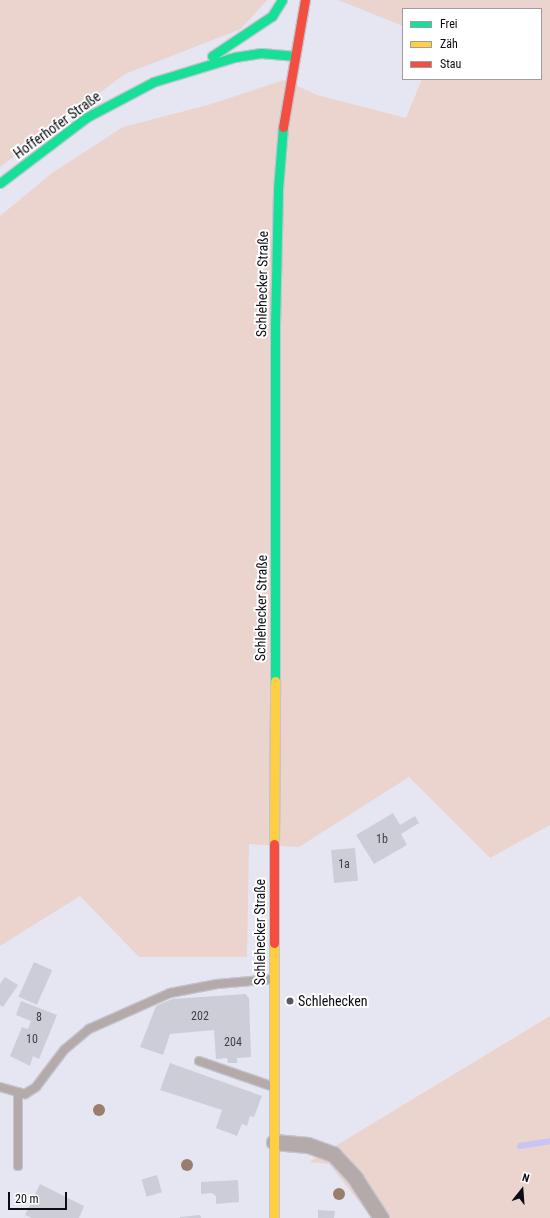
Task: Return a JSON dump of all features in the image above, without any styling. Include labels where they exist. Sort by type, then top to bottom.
[{"type":"main road","points":[[195,67],[254,30],[272,16],[282,0]]},
{"type":"main road","name":"Schlehecker Straße","points":[[274,1218],[275,324],[281,146],[293,56],[305,0]]},
{"type":"main road","name":"Hofferhofer Straße","points":[[0,183],[87,117],[153,82],[195,67],[261,53],[293,56]]},
{"type":"street","points":[[274,1142],[308,1145],[333,1154],[355,1178],[381,1218]]},
{"type":"lane","points":[[0,1087],[24,1094],[36,1087],[64,1050],[89,1029],[127,1010],[170,993],[217,984],[274,979]]},
{"type":"lane","points":[[199,1061],[274,1087]]},
{"type":"lane","points":[[18,1092],[18,1166]]},
{"type":"shaded area","points":[[0,0],[267,0],[241,29],[125,74],[0,167]]},
{"type":"shaded area","points":[[338,0],[550,0],[550,825],[490,858],[409,777],[299,847],[249,844],[247,957],[139,957],[80,896],[0,946],[0,216],[52,173],[123,127],[208,105],[284,80],[317,95],[406,118],[422,80],[542,80],[542,8],[402,8],[402,26]]},
{"type":"shaded area","points":[[550,1016],[550,1218],[372,1218],[329,1164],[309,1162]]},
{"type":"building","points":[[393,813],[400,825],[415,816],[419,823],[401,834],[407,845],[374,864],[356,835]]},
{"type":"building","points":[[355,848],[358,881],[334,883],[331,850]]},
{"type":"building","points":[[34,962],[52,970],[37,1005],[19,997]]},
{"type":"building","points":[[5,977],[18,985],[3,1007],[0,1005],[0,984]]},
{"type":"building","points":[[245,994],[249,998],[251,1057],[237,1058],[237,1063],[228,1063],[227,1058],[216,1059],[214,1030],[170,1034],[163,1055],[140,1047],[156,1006],[172,999]]},
{"type":"building","points":[[21,1001],[57,1015],[39,1059],[33,1056],[30,1066],[10,1056],[22,1027],[28,1029],[31,1021],[16,1015]]},
{"type":"building","points":[[170,1063],[262,1096],[254,1117],[250,1116],[247,1126],[242,1124],[237,1136],[216,1128],[222,1110],[160,1090]]},
{"type":"building","points":[[157,1175],[162,1192],[147,1197],[142,1179]]},
{"type":"building","points":[[238,1180],[239,1202],[216,1204],[216,1196],[212,1193],[201,1194],[201,1182]]},
{"type":"building","points":[[40,1184],[84,1206],[79,1218],[32,1218],[25,1215]]},
{"type":"building","points":[[318,1210],[335,1211],[334,1218],[318,1218]]},
{"type":"building","points":[[200,1215],[201,1218],[180,1218],[180,1217]]},
{"type":"waterway","points":[[520,1146],[550,1141]]},
{"type":"traffic: fast","points":[[212,56],[272,16],[282,0]]},
{"type":"traffic: fast","points":[[0,183],[87,117],[153,82],[235,57],[261,53],[293,56]]},
{"type":"traffic: fast","points":[[275,681],[275,324],[278,189],[283,127]]},
{"type":"traffic: slow","points":[[274,844],[275,681]]},
{"type":"traffic: slow","points":[[274,943],[274,1218]]},
{"type":"traffic: jam","points":[[283,127],[305,0]]},
{"type":"traffic: jam","points":[[274,844],[274,943]]},
{"type":"place","name":"Schlehecken","points":[[290,1001]]}]
